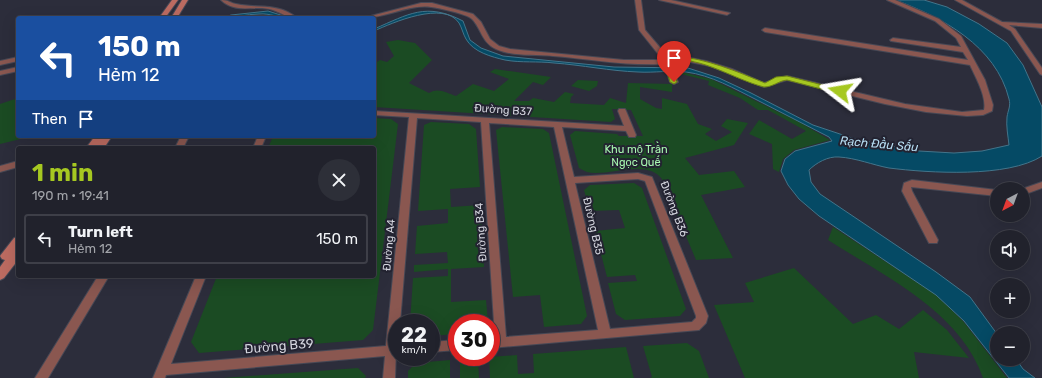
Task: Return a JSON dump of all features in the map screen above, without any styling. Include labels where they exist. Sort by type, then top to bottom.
[{"type":"main road","points":[[163,16],[175,0]]},
{"type":"main road","points":[[175,16],[185,0]]},
{"type":"main road","points":[[95,146],[105,138]]},
{"type":"main road","points":[[0,264],[16,244]]},
{"type":"main road","points":[[0,275],[16,255]]},
{"type":"street","points":[[224,0],[233,6],[273,8],[290,16]]},
{"type":"street","points":[[638,0],[642,30],[667,61],[673,80]]},
{"type":"street","points":[[662,0],[727,13]]},
{"type":"street","points":[[374,16],[409,7],[434,3],[471,15],[475,18],[481,31],[489,42],[497,47],[508,50],[610,61],[652,63],[676,58],[689,59],[725,69],[764,85],[768,85],[778,79],[787,78],[911,108],[966,114],[980,114],[988,111],[989,105],[981,80],[959,37],[937,20],[890,0]]},
{"type":"street","points":[[958,0],[1002,23],[1016,34],[1042,73]]},
{"type":"street","points":[[1002,23],[1042,26]]},
{"type":"street","points":[[765,30],[972,63]]},
{"type":"street","points":[[893,40],[966,50]]},
{"type":"street","points":[[0,63],[16,60]]},
{"type":"street","points":[[0,73],[16,69]]},
{"type":"street","name":"Đường B37","points":[[376,113],[557,124],[631,132],[622,111]]},
{"type":"street","name":"Đường A4","points":[[397,314],[413,115]]},
{"type":"street","name":"Đường B34","points":[[486,120],[495,314]]},
{"type":"street","name":"Đường B35","points":[[557,124],[606,333]]},
{"type":"street","points":[[1,169],[16,165]]},
{"type":"street","name":"Đường B36","points":[[570,180],[638,176],[649,179],[702,316],[700,322],[695,327],[606,333]]},
{"type":"street","points":[[933,240],[907,191],[907,185],[912,183],[990,191]]},
{"type":"street","points":[[1030,189],[1042,185]]},
{"type":"street","points":[[41,378],[103,278]]},
{"type":"street","points":[[161,374],[201,278]]},
{"type":"street","points":[[500,342],[606,333]]},
{"type":"street","name":"Đường B39","points":[[161,374],[388,351]]},
{"type":"street","name":"Đường A4","points":[[388,378],[391,366]]},
{"type":"green space","name":"Khu mộ Trần Ngọc Quế","points":[[398,40],[415,43],[432,60],[409,83],[429,93],[432,91],[439,91],[456,96],[473,84],[494,91],[509,79],[490,72],[495,69],[551,77],[543,85],[533,82],[514,101],[529,101],[533,98],[554,102],[565,92],[574,94],[571,97],[570,103],[604,105],[610,98],[626,103],[628,83],[672,84],[672,92],[640,87],[640,99],[656,108],[662,109],[662,98],[687,104],[698,124],[712,129],[705,134],[716,141],[732,132],[721,126],[727,119],[748,123],[734,145],[685,158],[699,175],[734,171],[745,187],[701,195],[733,258],[696,260],[662,179],[655,173],[637,169],[596,173],[587,172],[579,168],[570,135],[575,131],[617,134],[619,136],[643,136],[631,110],[612,109],[615,119],[611,122],[376,107],[376,63],[380,60],[387,62],[394,56],[386,42]]},
{"type":"green space","points":[[677,73],[686,73],[711,79],[799,122],[830,140],[794,150],[783,159],[779,172],[773,169],[772,144],[749,134],[759,120],[792,139],[806,131],[768,110],[758,110],[740,98],[708,85],[709,81]]},
{"type":"green space","points":[[578,80],[598,81],[597,86],[589,91],[571,86]]},
{"type":"green space","points":[[16,99],[16,138],[25,138],[0,144],[0,104]]},
{"type":"green space","points":[[376,118],[391,119],[398,124],[373,330],[363,340],[199,353],[191,342],[216,278],[376,278],[376,146],[269,146],[272,139],[376,138]]},
{"type":"green space","points":[[431,122],[469,124],[476,129],[480,187],[450,189],[451,207],[481,205],[484,267],[451,269],[451,302],[486,300],[487,314],[448,314],[448,335],[440,335],[440,314],[411,314],[413,278],[448,276],[448,269],[414,272],[414,265],[448,263],[447,252],[415,254],[417,226],[448,223],[448,209],[418,211],[424,125]]},
{"type":"green space","points":[[502,127],[543,129],[549,133],[587,316],[581,324],[544,327],[540,295],[513,297],[496,130]]},
{"type":"green space","points":[[634,183],[642,188],[686,309],[680,316],[625,320],[616,314],[608,283],[637,281],[635,275],[607,277],[595,231],[625,228],[619,210],[590,211],[584,190],[590,185]]},
{"type":"green space","points":[[833,227],[936,295],[963,321],[990,356],[990,366],[998,366],[1007,378],[983,378],[972,354],[957,333],[939,314],[896,282],[828,240]]},
{"type":"green space","points":[[794,268],[853,324],[876,315],[899,329],[923,310],[947,330],[969,358],[914,352],[919,378],[745,378],[714,305],[754,302],[745,283]]},
{"type":"green space","points":[[687,343],[699,351],[709,378],[650,378],[652,377],[643,346]]},
{"type":"green space","points":[[626,347],[634,378],[490,378],[489,366],[500,366],[500,356],[517,355],[518,374],[534,373],[533,354]]},
{"type":"green space","points":[[448,360],[448,366],[450,366],[450,378],[408,378],[408,371],[413,366],[440,366],[440,361]]},
{"type":"green space","points":[[460,366],[478,366],[479,378],[460,378]]},
{"type":"green space","points":[[358,368],[366,376],[365,378],[223,378]]},
{"type":"water","name":"Rạch Đầu Sấu","points":[[895,0],[924,0],[947,7],[979,24],[1007,43],[1023,65],[1042,107],[1042,156],[1027,163],[989,171],[946,172],[889,168],[852,159],[835,157],[822,160],[809,170],[811,182],[820,194],[936,272],[970,297],[991,326],[990,354],[964,321],[936,295],[819,216],[799,199],[788,185],[781,171],[785,159],[795,151],[832,141],[829,137],[731,87],[705,76],[680,71],[628,71],[548,62],[511,61],[494,57],[478,51],[469,44],[459,23],[452,16],[442,13],[450,15],[463,21],[470,40],[481,48],[503,56],[614,67],[688,68],[719,78],[813,125],[855,139],[919,151],[954,153],[982,151],[1009,145],[1007,115],[1010,101],[1002,80],[980,49],[965,36],[931,15]]},
{"type":"water","points":[[268,11],[284,16],[263,14],[228,16]]},
{"type":"water","name":"Rạch Đầu Sấu","points":[[428,11],[442,13],[418,15],[376,30],[376,28],[408,15]]},
{"type":"water","name":"Rạch Đầu Sấu","points":[[1000,366],[1021,366],[1035,378],[1009,378]]},
{"type":"route","points":[[674,82],[666,59],[689,59],[706,63],[764,85],[768,85],[778,79],[787,78],[840,91]]}]
